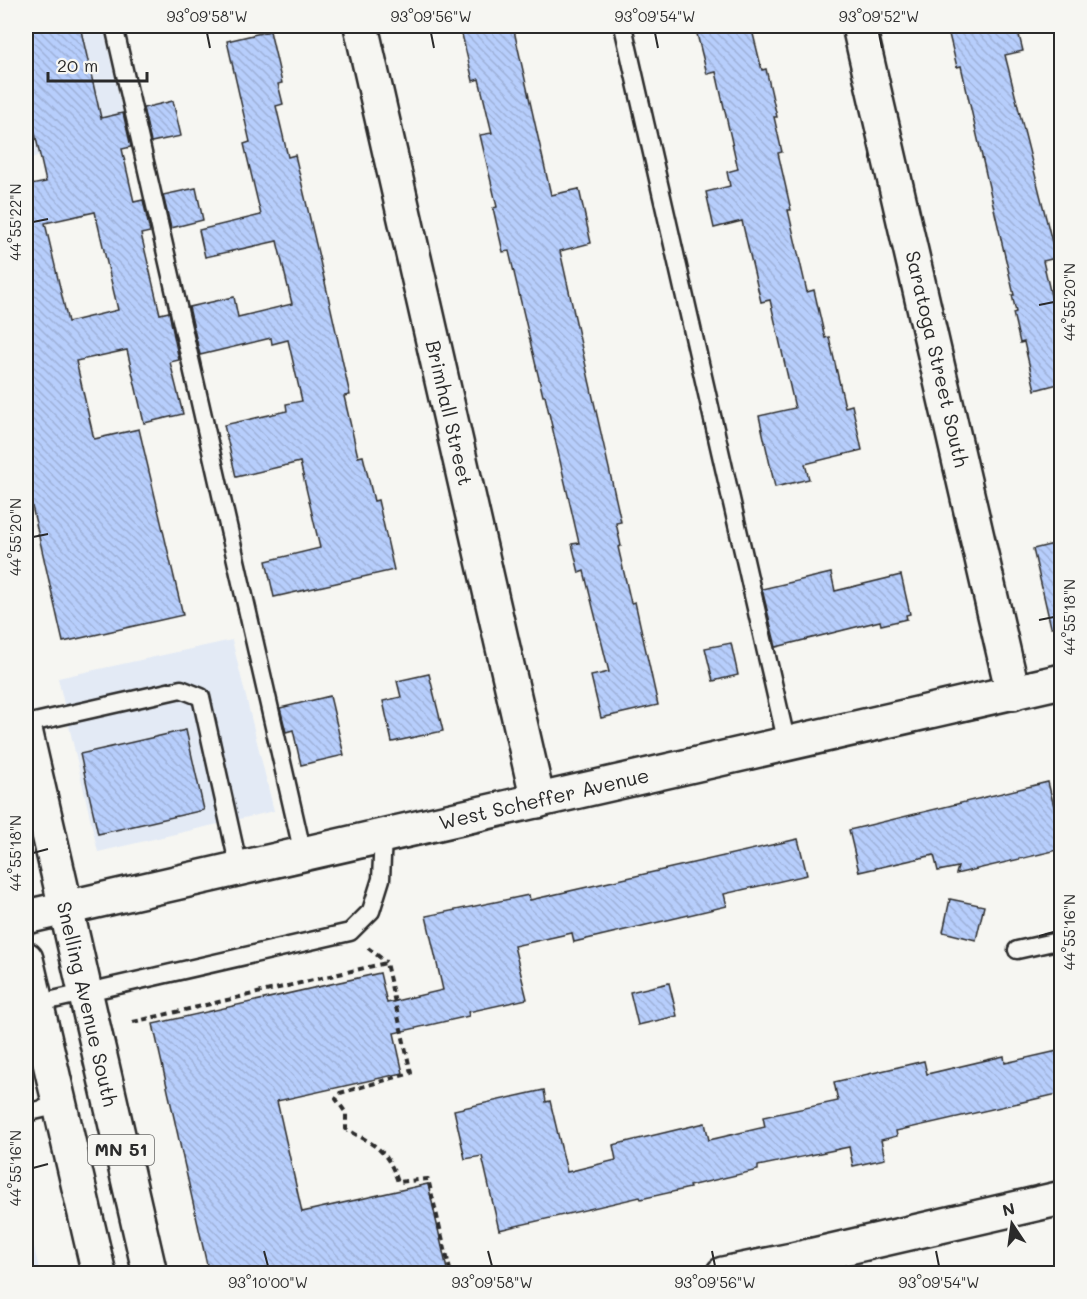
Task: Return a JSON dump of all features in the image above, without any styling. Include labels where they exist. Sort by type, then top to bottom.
[{"type":"street","name":"Brimhall Street","points":[[361,26],[538,801]]},
{"type":"street","name":"Saratoga Street South","points":[[859,26],[1013,693]]},
{"type":"street","name":"West Scheffer Avenue","points":[[26,917],[1062,681]]},
{"type":"street","name":"Snelling Avenue South","points":[[26,734],[64,908],[150,1274]]},
{"type":"street","name":"MN 51","points":[[26,959],[31,1005],[59,1105],[99,1274]]},
{"type":"street","points":[[723,1274],[1062,1198]]},
{"type":"lane","points":[[114,26],[303,854]]},
{"type":"lane","points":[[623,26],[787,744]]},
{"type":"lane","points":[[26,724],[181,689],[201,697],[239,868]]},
{"type":"lane","points":[[31,1005],[350,932],[371,911],[381,879],[383,836]]},
{"type":"lane","points":[[1017,950],[1062,940]]},
{"type":"lane","points":[[26,1113],[59,1105]]},
{"type":"path","points":[[133,1022],[386,963],[411,1073],[340,1093],[336,1099],[346,1113],[345,1129],[374,1144],[391,1161],[398,1182],[428,1179],[451,1274]]},
{"type":"shaded area","points":[[26,26],[103,26],[128,135],[26,159]]},
{"type":"shaded area","points":[[232,640],[274,811],[98,852],[58,678]]},
{"type":"shaded area","points":[[26,1212],[40,1273],[26,1273]]},
{"type":"building","points":[[26,26],[80,26],[101,118],[123,113],[131,147],[122,149],[134,202],[143,200],[150,232],[141,234],[160,314],[169,312],[179,360],[170,362],[183,414],[144,423],[127,350],[76,361],[94,439],[139,429],[183,615],[63,642],[26,480],[26,186],[46,182],[26,94]],"holes":[[[95,212],[118,310],[68,322],[45,223]]]},
{"type":"building","points":[[460,26],[513,26],[551,195],[579,189],[591,243],[560,251],[621,522],[616,523],[621,546],[618,547],[631,603],[635,602],[658,705],[601,718],[591,676],[609,672],[584,571],[579,573],[572,544],[579,543],[509,251],[503,252],[493,208],[497,207],[480,135],[492,133],[479,79],[473,81]]},
{"type":"building","points":[[695,26],[751,26],[762,70],[766,69],[777,117],[774,117],[782,152],[778,153],[791,210],[788,210],[807,292],[814,290],[825,338],[829,337],[845,407],[852,405],[862,450],[805,464],[809,479],[775,487],[759,416],[795,408],[770,300],[761,302],[742,221],[714,228],[706,192],[730,186],[727,172],[738,169],[716,72],[707,74]]},
{"type":"building","points":[[947,26],[989,26],[991,33],[1017,27],[1023,51],[1005,55],[1056,258],[1043,261],[1056,317],[1062,316],[1062,383],[1035,390],[1024,342],[1020,343],[1013,313],[1016,312],[1012,295],[1014,295],[961,66],[957,67]]},
{"type":"building","points":[[270,31],[282,83],[278,84],[283,104],[276,106],[288,157],[295,155],[327,291],[350,395],[344,396],[358,457],[363,456],[374,501],[378,500],[394,570],[274,597],[266,561],[320,548],[300,462],[236,477],[224,425],[287,411],[286,404],[302,401],[288,340],[272,344],[271,338],[200,355],[189,307],[234,297],[238,317],[292,304],[277,241],[205,257],[199,230],[261,215],[244,144],[250,142],[227,41]]},
{"type":"building","points":[[173,101],[181,136],[151,142],[143,108]]},
{"type":"building","points":[[196,188],[203,220],[171,228],[163,195]]},
{"type":"building","points":[[1062,542],[1062,626],[1051,627],[1033,549]]},
{"type":"building","points":[[831,573],[835,591],[901,575],[910,614],[906,615],[907,619],[881,625],[880,621],[776,647],[762,589]]},
{"type":"building","points":[[731,643],[738,675],[713,681],[705,648]]},
{"type":"building","points":[[429,674],[443,731],[392,742],[383,701],[401,697],[397,681]]},
{"type":"building","points":[[330,696],[344,755],[301,765],[293,730],[286,732],[280,708]]},
{"type":"building","points":[[186,730],[204,810],[98,834],[80,754]]},
{"type":"building","points":[[1048,782],[1062,839],[1062,849],[956,874],[958,867],[938,871],[934,855],[859,872],[849,830]]},
{"type":"building","points":[[798,839],[807,875],[724,894],[727,906],[574,942],[572,933],[514,946],[527,999],[468,1012],[469,1016],[394,1033],[403,1073],[277,1101],[302,1212],[428,1184],[448,1274],[209,1274],[153,1024],[380,973],[387,1003],[443,990],[426,916],[529,895],[530,900]]},
{"type":"building","points":[[950,899],[984,906],[976,940],[943,932]]},
{"type":"building","points":[[669,983],[677,1016],[638,1025],[630,992]]},
{"type":"building","points":[[1062,1050],[1062,1093],[896,1131],[897,1136],[881,1140],[885,1159],[853,1166],[849,1147],[758,1166],[758,1170],[689,1186],[690,1188],[641,1199],[640,1197],[499,1230],[482,1156],[465,1159],[454,1110],[544,1090],[546,1102],[550,1101],[567,1172],[616,1160],[613,1145],[705,1123],[709,1140],[765,1127],[763,1117],[838,1101],[834,1082],[924,1061],[927,1074],[1004,1056],[1005,1063]]}]
